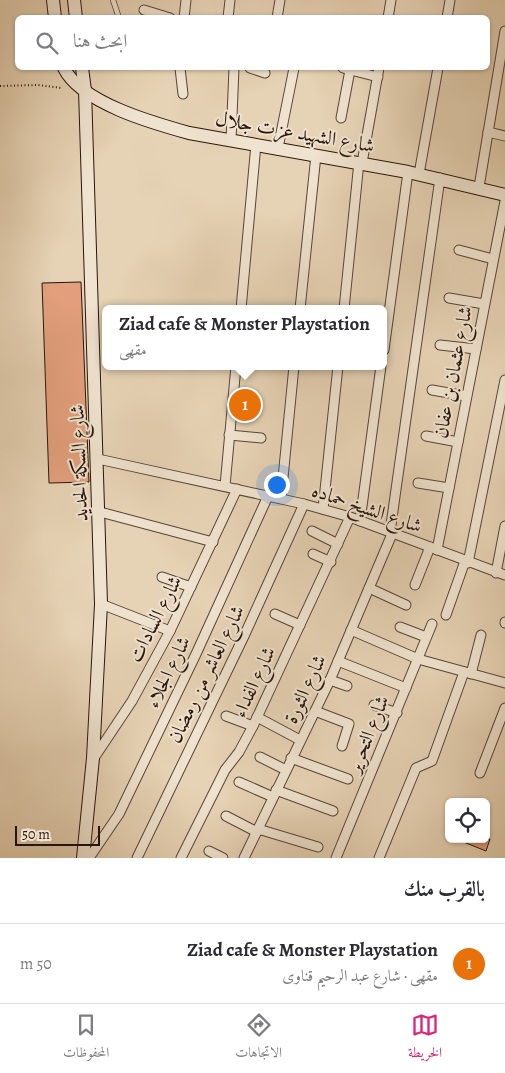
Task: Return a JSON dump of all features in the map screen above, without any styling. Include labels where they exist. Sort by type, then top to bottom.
[{"type":"street","points":[[53,0],[55,15]]},
{"type":"street","points":[[74,0],[76,15]]},
{"type":"street","points":[[184,15],[186,0]]},
{"type":"street","points":[[228,15],[230,0]]},
{"type":"street","points":[[278,15],[280,0]]},
{"type":"street","points":[[388,15],[391,0]]},
{"type":"street","points":[[448,15],[450,0]]},
{"type":"street","points":[[144,10],[160,15]]},
{"type":"street","points":[[479,187],[502,64],[505,31]]},
{"type":"street","name":"شارع الشهيد عزت جلال","points":[[65,70],[72,80],[105,102],[146,120],[189,133],[440,178],[505,195]]},
{"type":"street","name":"شارع السكة الحديد","points":[[82,70],[85,90],[100,512],[101,604],[93,758],[83,858]]},
{"type":"street","points":[[180,70],[184,94]]},
{"type":"street","points":[[231,140],[234,70]]},
{"type":"street","points":[[258,70],[265,72]]},
{"type":"street","points":[[278,148],[294,70]]},
{"type":"street","points":[[342,118],[347,70]]},
{"type":"street","points":[[354,70],[378,77]]},
{"type":"street","points":[[344,305],[360,163],[380,70]]},
{"type":"street","points":[[387,332],[414,173],[438,70]]},
{"type":"street","points":[[488,132],[505,136]]},
{"type":"street","points":[[241,305],[256,144]]},
{"type":"street","points":[[300,305],[316,155]]},
{"type":"street","name":"شارع الثورة","points":[[244,858],[330,680],[391,533],[440,178]]},
{"type":"street","name":"شارع عثمان بن عفان","points":[[415,585],[433,549],[449,488],[505,201]]},
{"type":"street","points":[[459,250],[493,259]]},
{"type":"street","points":[[449,298],[484,304]]},
{"type":"street","points":[[440,344],[476,349]]},
{"type":"street","points":[[225,486],[236,370]]},
{"type":"street","points":[[281,498],[294,370]]},
{"type":"street","points":[[323,509],[338,370]]},
{"type":"street","points":[[360,521],[381,370]]},
{"type":"street","points":[[446,615],[467,562],[505,380]]},
{"type":"street","points":[[432,390],[466,396]]},
{"type":"street","points":[[229,435],[260,438]]},
{"type":"street","points":[[426,436],[458,442]]},
{"type":"street","name":"شارع الشيخ حماده","points":[[98,459],[281,498],[323,509],[350,517],[500,574]]},
{"type":"street","points":[[418,483],[449,488]]},
{"type":"street","name":"شارع السادات","points":[[93,758],[132,701],[170,631],[237,489]]},
{"type":"street","name":"شارع الجلاء","points":[[89,858],[119,814],[196,654],[268,496]]},
{"type":"street","name":"شارع العاشر من رمضان","points":[[137,858],[245,634],[304,504]]},
{"type":"street","points":[[100,512],[213,542]]},
{"type":"street","name":"شارع الفداء","points":[[181,858],[225,770],[239,752],[255,722],[331,562],[350,517]]},
{"type":"street","points":[[500,574],[505,526]]},
{"type":"street","points":[[312,531],[338,544]]},
{"type":"street","points":[[314,554],[331,562]]},
{"type":"street","points":[[162,577],[191,586]]},
{"type":"street","points":[[369,588],[406,605]]},
{"type":"street","points":[[101,604],[170,631]]},
{"type":"street","points":[[275,614],[300,626]]},
{"type":"street","name":"شارع التحرير","points":[[336,858],[432,624]]},
{"type":"street","points":[[400,627],[426,637]]},
{"type":"street","points":[[351,630],[418,659],[505,683]]},
{"type":"street","points":[[378,858],[416,768],[432,761],[468,673],[481,635]]},
{"type":"street","points":[[338,661],[406,688]]},
{"type":"street","points":[[330,680],[347,686]]},
{"type":"street","points":[[374,705],[397,713]]},
{"type":"street","points":[[480,773],[505,708]]},
{"type":"street","points":[[315,711],[349,724],[342,746]]},
{"type":"street","points":[[226,716],[255,722],[300,740]]},
{"type":"street","points":[[260,757],[286,770]]},
{"type":"street","points":[[291,758],[348,779]]},
{"type":"street","points":[[239,782],[333,811]]},
{"type":"street","points":[[226,816],[257,831],[318,847]]},
{"type":"street","points":[[210,851],[223,858]]},
{"type":"lane","points":[[113,0],[118,15]]},
{"type":"path","points":[[0,86],[38,85],[63,88]]},
{"type":"building","points":[[81,282],[89,482],[49,483],[42,283]]},
{"type":"building","points":[[466,843],[489,843],[486,851]]},
{"type":"place","name":"Ziad cafe & Monster Playstation","points":[[245,405]]}]
